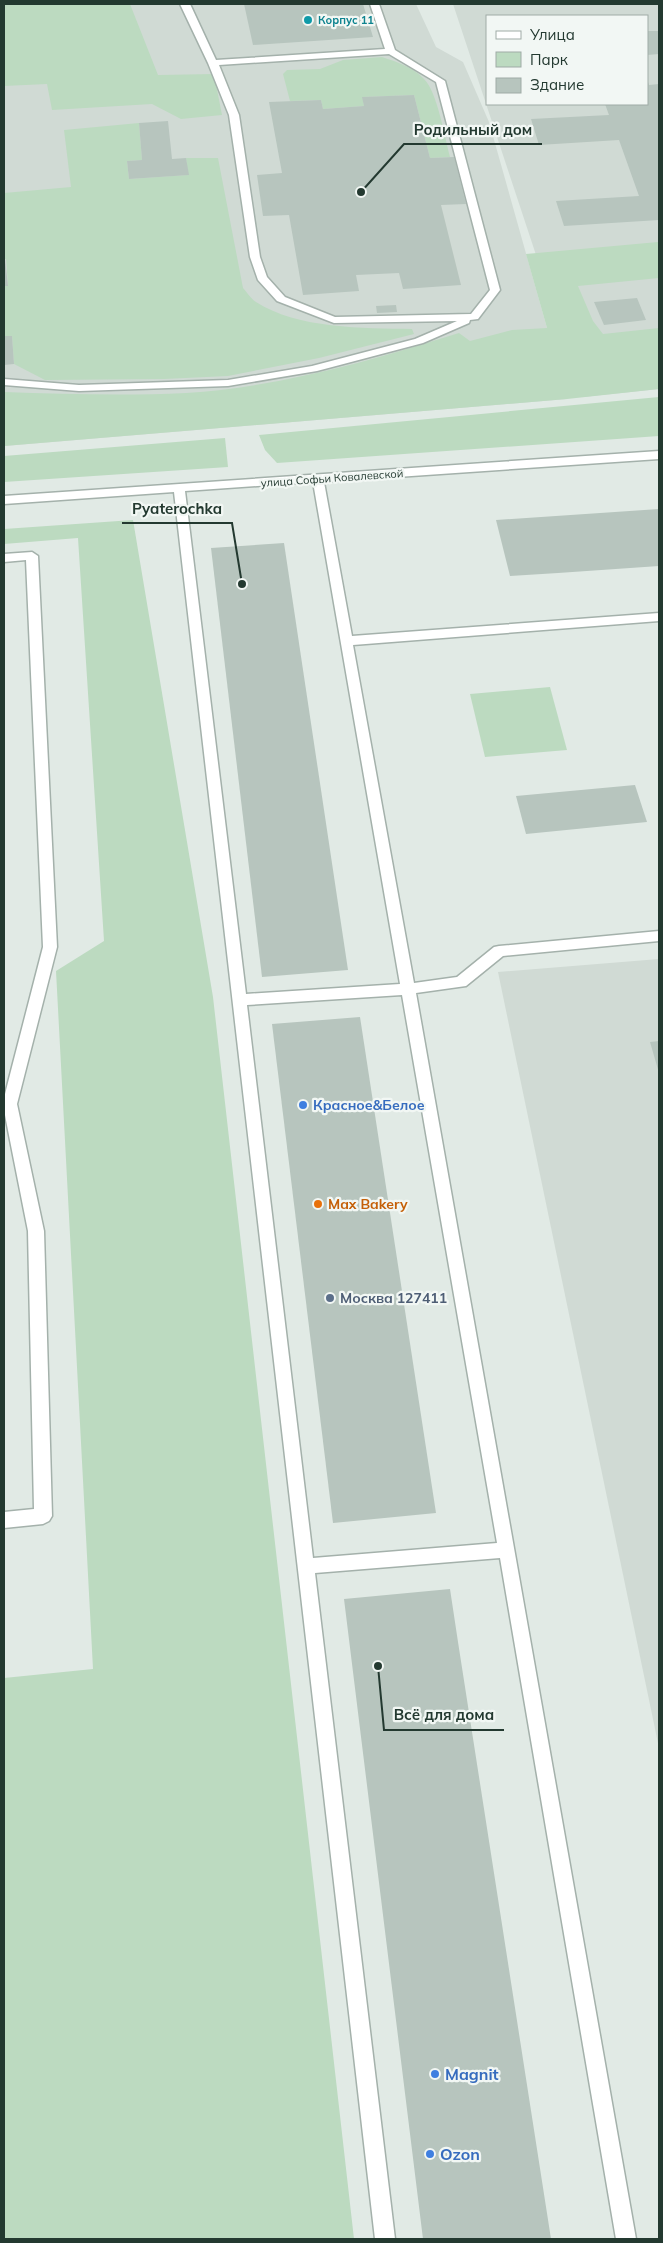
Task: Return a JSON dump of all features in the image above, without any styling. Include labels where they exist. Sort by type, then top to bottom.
[{"type":"street","points":[[184,4],[214,63],[234,115],[255,257],[262,278],[281,299],[334,320],[474,317]]},
{"type":"street","points":[[374,4],[391,51]]},
{"type":"street","points":[[4,382],[79,388],[228,383],[313,369],[418,341],[474,317],[495,290],[440,81],[391,51],[214,63]]},
{"type":"street","name":"улица Софьи Ковалевской","points":[[4,500],[318,480],[659,454]]},
{"type":"street","points":[[318,480],[507,1550],[626,2239]]},
{"type":"street","points":[[179,488],[385,2239]]},
{"type":"street","points":[[4,558],[32,556],[50,948],[7,1104],[36,1231],[44,1516],[4,1520]]},
{"type":"street","points":[[346,641],[659,617]]},
{"type":"street","points":[[239,1000],[407,990],[461,982],[499,951],[659,936]]},
{"type":"street","points":[[306,1566],[507,1550]]},
{"type":"shaded area","points":[[4,4],[416,4],[436,47],[463,62],[489,122],[567,399],[4,446]]},
{"type":"shaded area","points":[[453,4],[659,4],[659,389],[583,397],[486,105],[648,105],[648,15],[486,15],[486,104]]},
{"type":"shaded area","points":[[659,959],[659,1748],[498,972]]},
{"type":"green space","points":[[4,4],[130,4],[158,75],[214,74],[222,115],[181,119],[152,104],[52,110],[47,84],[4,86]]},
{"type":"green space","points":[[382,57],[410,68],[429,85],[437,104],[450,157],[430,158],[414,95],[363,97],[364,106],[323,109],[321,100],[290,101],[283,74],[287,70],[320,69],[343,60]]},
{"type":"green space","points":[[139,123],[142,160],[127,161],[129,179],[188,175],[186,158],[218,158],[243,288],[254,301],[273,311],[311,322],[352,327],[412,329],[414,334],[319,358],[228,376],[164,379],[45,380],[14,364],[12,336],[4,336],[4,286],[8,285],[6,259],[4,259],[4,193],[71,187],[64,130]]},
{"type":"green space","points":[[658,242],[659,278],[578,286],[593,321],[603,334],[659,328],[659,389],[567,399],[4,446],[4,392],[140,394],[221,390],[290,379],[358,363],[459,333],[470,341],[512,330],[547,328],[526,254]]},
{"type":"green space","points":[[659,397],[659,436],[277,463],[265,450],[259,435]]},
{"type":"green space","points":[[225,438],[228,467],[4,482],[4,456]]},
{"type":"green space","points":[[133,520],[213,997],[354,2239],[4,2239],[4,1678],[93,1669],[56,971],[104,941],[78,538],[4,544],[4,529]]},
{"type":"green space","points":[[550,687],[567,750],[485,757],[470,694]]},
{"type":"building","name":"Корпус 11","points":[[244,4],[363,4],[373,37],[253,45]]},
{"type":"building","points":[[648,31],[659,31],[659,54],[648,55]]},
{"type":"building","points":[[648,82],[649,85],[659,84],[659,220],[564,226],[556,201],[639,196],[619,140],[539,145],[531,119],[609,115],[605,105],[648,105]]},
{"type":"building","points":[[414,95],[430,158],[454,157],[466,204],[441,205],[461,285],[403,289],[399,273],[356,275],[359,291],[303,295],[289,215],[263,216],[257,175],[282,173],[269,102],[321,100],[323,109],[364,106],[362,97]]},
{"type":"building","points":[[168,121],[172,159],[186,158],[189,175],[129,179],[127,161],[142,160],[139,123]]},
{"type":"building","points":[[5,259],[8,286],[4,286]]},
{"type":"building","points":[[637,298],[646,320],[604,325],[594,302]]},
{"type":"building","points":[[396,305],[397,312],[377,313],[376,306]]},
{"type":"building","points":[[4,336],[12,336],[14,364],[4,365]]},
{"type":"building","points":[[659,509],[659,566],[510,576],[496,520]]},
{"type":"building","points":[[284,543],[348,970],[262,977],[211,548]]},
{"type":"building","points":[[635,785],[647,822],[526,834],[516,796]]},
{"type":"building","points":[[360,1017],[436,1513],[333,1523],[272,1024]]},
{"type":"building","points":[[659,1041],[659,1073],[650,1042]]},
{"type":"building","points":[[450,1589],[551,2239],[423,2239],[344,1599]]},
{"type":"place","name":"Корпус 11","points":[[308,20]]},
{"type":"place","name":"Родильный дом","points":[[361,192]]},
{"type":"place","name":"Pyaterochka","points":[[242,584]]},
{"type":"place","name":"Красное&Белое","points":[[303,1105]]},
{"type":"place","name":"Max Bakery","points":[[318,1204]]},
{"type":"place","name":"Москва 127411","points":[[330,1298]]},
{"type":"place","name":"Всё для дома","points":[[378,1666]]},
{"type":"place","name":"Magnit","points":[[435,2074]]},
{"type":"place","name":"Ozon","points":[[430,2154]]}]
